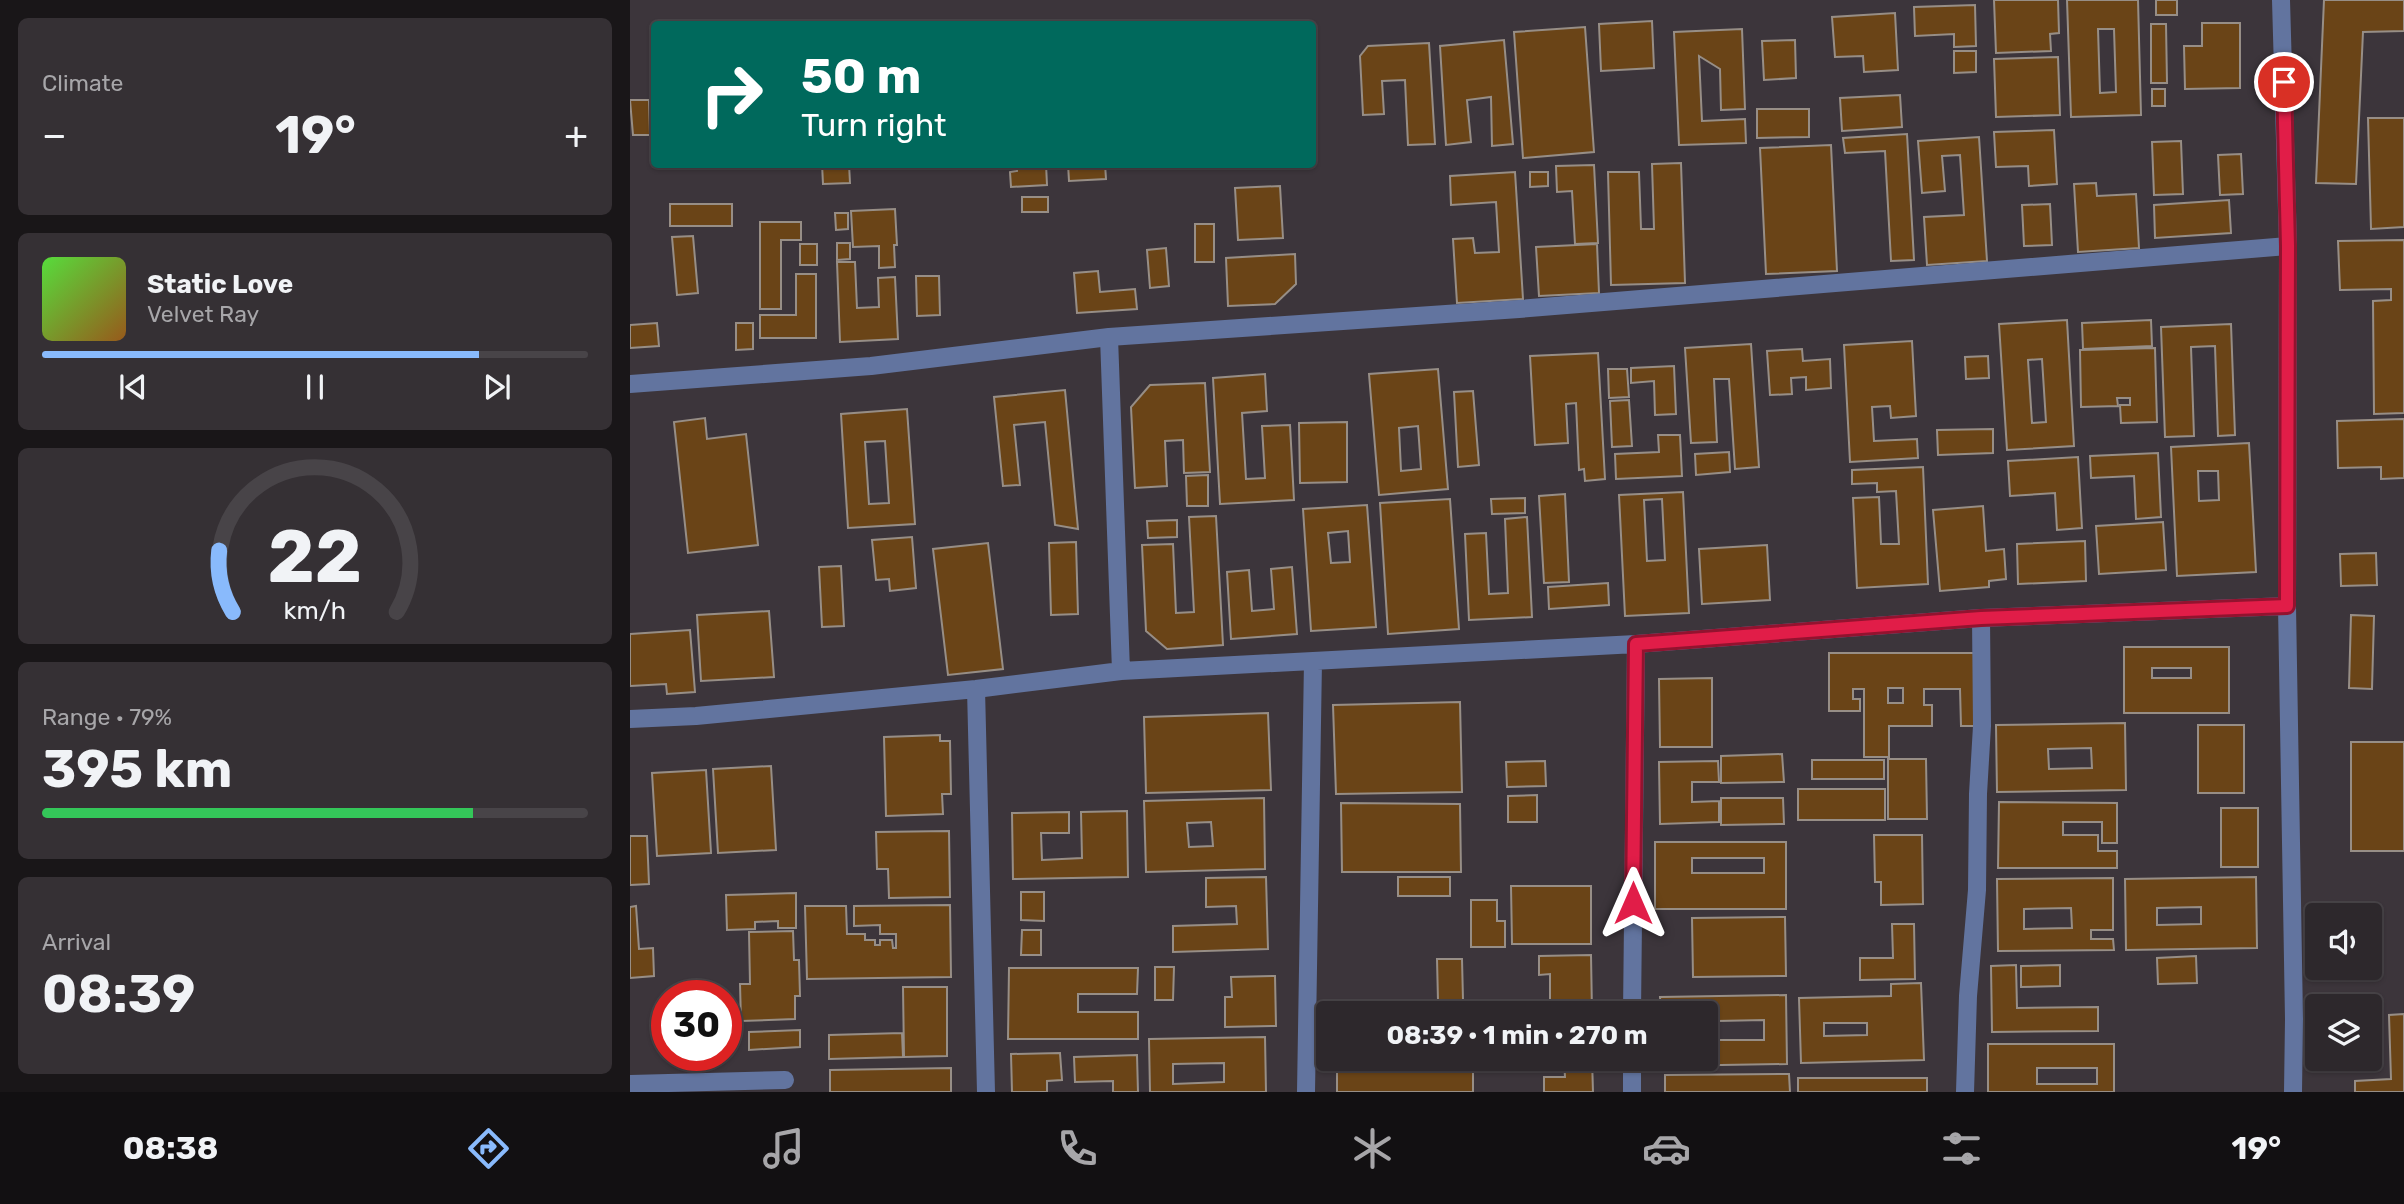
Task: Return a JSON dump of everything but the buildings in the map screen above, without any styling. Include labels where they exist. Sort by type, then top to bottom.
[{"type":"street","points":[[2281,0],[2288,246],[2287,606],[2293,1092]]},
{"type":"street","points":[[630,384],[870,366],[1109,337],[1533,307],[2288,246]]},
{"type":"street","points":[[1109,337],[1121,671]]},
{"type":"street","points":[[630,719],[696,716],[976,689],[1121,671],[1636,644],[1981,618],[2287,606]]},
{"type":"street","points":[[1965,1092],[1968,996],[1977,890],[1982,726],[1981,618]]},
{"type":"street","points":[[1632,1001],[1636,644]]},
{"type":"street","points":[[1306,1092],[1312,661]]},
{"type":"street","points":[[976,689],[986,1092]]},
{"type":"street","points":[[1632,1071],[1632,1092]]},
{"type":"street","points":[[630,1084],[785,1080]]},
{"type":"route","points":[[1633,903],[1636,644],[1981,618],[2287,606],[2288,246],[2284,82]]}]
